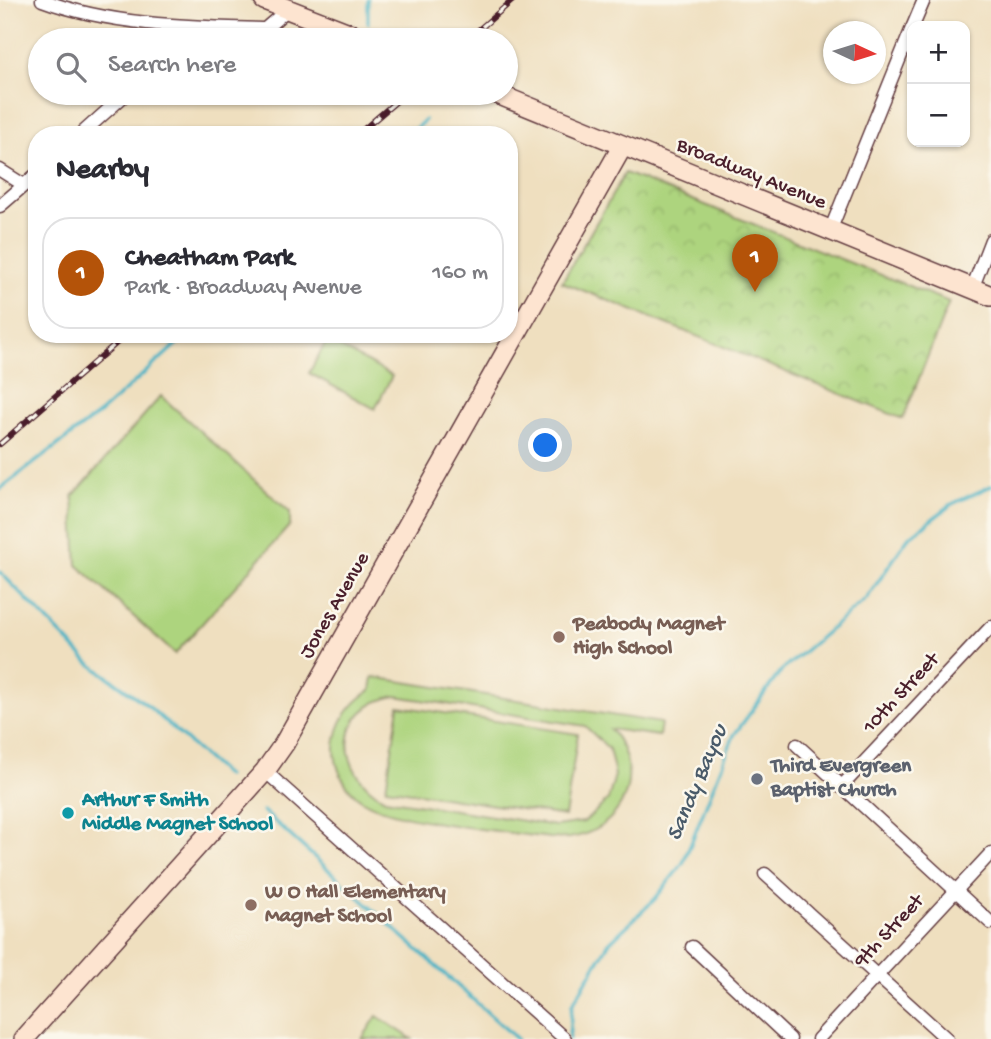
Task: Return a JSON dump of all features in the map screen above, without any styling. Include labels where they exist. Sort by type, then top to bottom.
[{"type":"street","points":[[42,0],[64,8],[105,16],[232,28]]},
{"type":"street","points":[[264,0],[336,28]]},
{"type":"street","points":[[915,21],[924,0]]},
{"type":"street","points":[[266,28],[288,9]]},
{"type":"street","points":[[830,231],[907,42]]},
{"type":"street","name":"Broadway Avenue","points":[[518,103],[622,148],[991,296]]},
{"type":"street","points":[[90,126],[114,105]]},
{"type":"street","name":"Jones Avenue","points":[[518,331],[622,148]]},
{"type":"street","points":[[0,170],[24,185]]},
{"type":"street","points":[[0,206],[28,182]]},
{"type":"street","points":[[972,289],[991,240]]},
{"type":"street","name":"Jones Avenue","points":[[24,1039],[265,771],[304,709],[511,343]]},
{"type":"street","name":"10th Street","points":[[841,787],[991,627]]},
{"type":"street","points":[[797,745],[991,923]]},
{"type":"street","points":[[265,771],[565,1039]]},
{"type":"street","name":"9th Street","points":[[818,1039],[991,853]]},
{"type":"street","points":[[765,874],[947,1039]]},
{"type":"street","points":[[692,947],[790,1039]]},
{"type":"green space","points":[[625,173],[949,302],[903,419],[562,282]]},
{"type":"green space","points":[[325,343],[332,343],[392,376],[375,409],[309,373]]},
{"type":"green space","points":[[161,396],[290,512],[290,525],[175,654],[77,565],[73,496]]},
{"type":"green space","points":[[373,677],[661,723],[659,736],[610,729],[622,748],[628,768],[627,787],[621,804],[609,819],[593,831],[574,837],[551,838],[425,820],[400,815],[363,801],[351,791],[342,777],[336,762],[335,746],[346,714],[371,690]],"holes":[[[396,696],[585,726],[609,749],[615,775],[608,800],[584,822],[556,826],[385,799],[368,787],[357,773],[350,757],[348,741],[352,726],[361,713],[376,702]]]},
{"type":"green space","points":[[399,706],[578,734],[565,816],[386,788]]},
{"type":"green space","points":[[377,1016],[412,1039],[362,1039]]},
{"type":"waterway","points":[[368,0],[368,23]]},
{"type":"waterway","points":[[418,126],[425,120]]},
{"type":"waterway","points":[[0,489],[100,413],[178,343]]},
{"type":"waterway","name":"Sandy Bayou","points":[[569,1038],[572,1005],[609,943],[655,899],[683,863],[734,735],[781,671],[867,598],[908,538],[952,504],[991,486]]},
{"type":"waterway","points":[[0,572],[89,663],[147,705],[226,776]]},
{"type":"waterway","points":[[263,811],[517,1039]]},
{"type":"railway","points":[[481,28],[513,0]]},
{"type":"railway","points":[[368,126],[392,105]]},
{"type":"railway","points":[[0,444],[117,343]]},
{"type":"place","name":"Cheatham Park","points":[[755,292]]},
{"type":"place","name":"Peabody Magnet High School","points":[[559,637]]},
{"type":"place","name":"Third Evergreen Baptist Church","points":[[757,779]]},
{"type":"place","name":"Arthur F Smith Middle Magnet School","points":[[68,813]]},
{"type":"place","name":"W O Hall Elementary Magnet School","points":[[251,905]]}]
